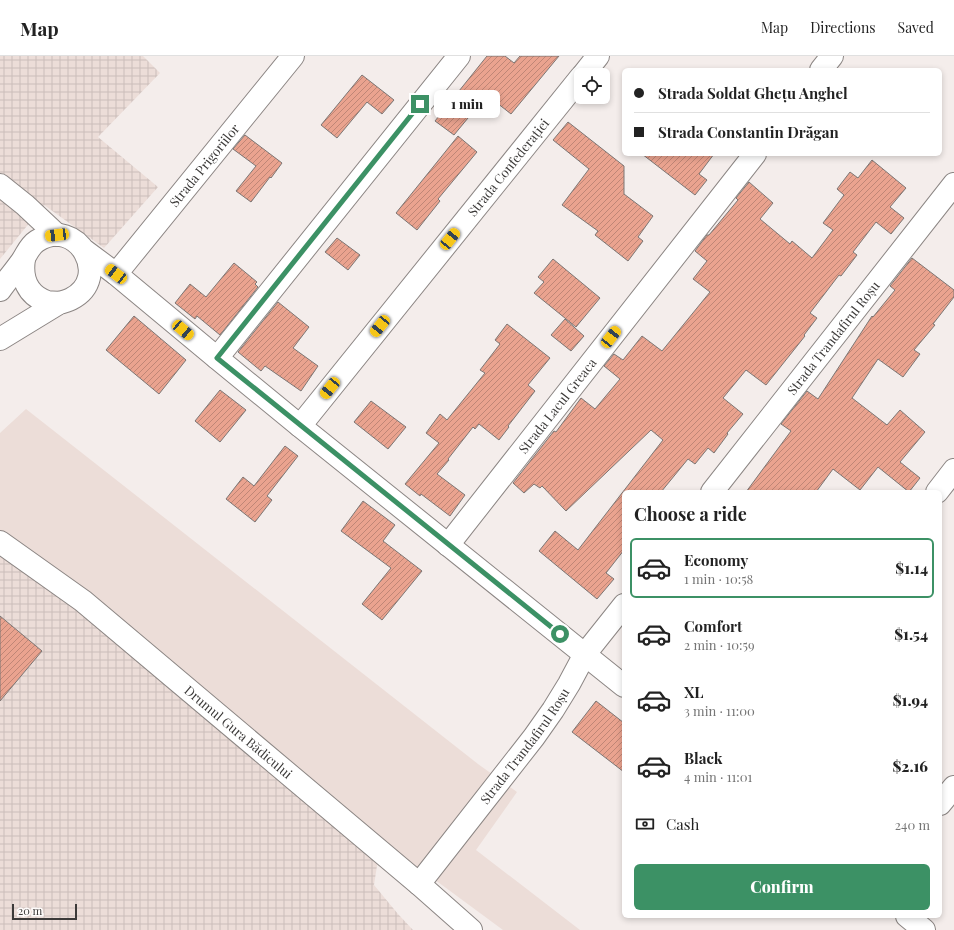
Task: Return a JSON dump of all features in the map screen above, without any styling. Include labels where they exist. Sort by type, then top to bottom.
[{"type":"street","name":"Strada Prigoriilor","points":[[116,274],[293,56]]},
{"type":"street","points":[[217,358],[459,56]]},
{"type":"street","name":"Strada Confederației","points":[[588,68],[598,56]]},
{"type":"street","points":[[823,68],[832,56]]},
{"type":"street","name":"Strada Confederației","points":[[300,426],[574,86]]},
{"type":"street","name":"Strada Lacul Greaca","points":[[448,545],[753,156]]},
{"type":"street","name":"Strada Trandafirul Roșu","points":[[714,490],[954,184]]},
{"type":"street","points":[[0,185],[25,205],[57,235]]},
{"type":"street","points":[[0,290],[24,259],[29,249],[36,242],[46,237],[57,235],[68,237],[116,274],[300,426],[622,684]]},
{"type":"street","points":[[0,339],[59,303],[70,300],[80,293],[86,284],[90,273],[89,262],[85,251]]},
{"type":"street","points":[[24,259],[22,269],[24,280],[29,290],[37,297],[48,302],[59,303]]},
{"type":"street","points":[[86,284],[116,274]]},
{"type":"street","points":[[938,490],[954,470]]},
{"type":"street","name":"Drumul Gura Bădicului","points":[[2,544],[83,601],[419,884],[471,930]]},
{"type":"street","name":"Strada Trandafirul Roșu","points":[[419,884],[534,737],[561,697],[585,654],[622,608]]},
{"type":"street","points":[[942,802],[954,787]]},
{"type":"street","points":[[909,918],[924,930]]},
{"type":"shaded area","points":[[0,56],[143,56],[160,73],[98,137],[158,187],[104,248],[44,205],[0,259]]},
{"type":"shaded area","points":[[26,409],[478,764],[517,792],[476,850],[580,930],[503,930],[381,840],[145,643],[0,530],[0,433]]},
{"type":"shaded area","points":[[0,530],[145,643],[381,840],[374,885],[413,930],[0,930]]},
{"type":"building","points":[[487,56],[505,56],[514,63],[520,56],[559,56],[511,114],[487,95],[454,135],[435,121]]},
{"type":"building","points":[[362,75],[394,100],[382,114],[367,102],[337,138],[321,125]]},
{"type":"building","points":[[568,122],[624,166],[624,194],[653,216],[638,237],[643,241],[628,261],[595,235],[598,231],[562,205],[589,169],[553,140]]},
{"type":"building","points":[[245,135],[282,163],[251,202],[236,191],[256,166],[233,149]]},
{"type":"building","points":[[458,136],[477,152],[438,199],[440,201],[417,230],[396,213]]},
{"type":"building","points":[[645,156],[712,156],[699,174],[707,180],[695,195]]},
{"type":"building","points":[[872,160],[906,188],[890,207],[904,218],[891,234],[876,222],[853,252],[857,255],[841,276],[839,275],[810,313],[817,318],[804,335],[805,336],[766,385],[746,370],[723,398],[743,414],[727,433],[728,434],[714,453],[708,448],[695,464],[688,459],[663,490],[624,490],[663,440],[651,430],[566,511],[542,486],[540,488],[534,484],[524,493],[513,483],[554,431],[556,432],[581,398],[595,409],[620,379],[604,366],[614,354],[623,360],[642,336],[662,351],[710,292],[693,279],[707,261],[695,251],[738,200],[736,198],[749,182],[773,203],[760,219],[790,244],[792,241],[812,258],[833,230],[823,223],[844,195],[837,189],[850,172],[858,178]]},
{"type":"building","points":[[337,238],[360,255],[348,270],[325,252]]},
{"type":"building","points":[[912,258],[954,290],[954,297],[933,324],[935,325],[914,350],[920,354],[903,377],[878,359],[852,398],[887,425],[900,410],[925,432],[900,462],[920,478],[911,490],[907,490],[878,467],[860,490],[833,469],[817,490],[747,490],[791,431],[781,424],[807,391],[818,399],[872,316],[873,317],[895,290],[890,286]]},
{"type":"building","points":[[553,259],[600,298],[576,327],[534,293],[544,282],[538,277]]},
{"type":"building","points":[[234,263],[257,282],[255,284],[258,287],[220,335],[197,316],[195,319],[175,303],[190,284],[206,297]]},
{"type":"building","points":[[278,302],[309,327],[293,348],[318,366],[301,391],[265,366],[261,371],[238,352]]},
{"type":"building","points":[[134,316],[186,360],[159,394],[106,350]]},
{"type":"building","points":[[565,319],[584,336],[571,351],[551,335]]},
{"type":"building","points":[[507,324],[550,358],[528,385],[535,391],[499,440],[479,424],[475,429],[473,427],[437,474],[465,495],[450,516],[405,484],[439,443],[426,433],[440,414],[447,420],[485,373],[480,370],[500,344],[495,340]]},
{"type":"building","points":[[220,390],[246,410],[220,442],[195,421]]},
{"type":"building","points":[[371,401],[406,427],[388,449],[354,422]]},
{"type":"building","points":[[285,446],[298,456],[267,496],[272,500],[255,522],[226,499],[243,477],[254,486]]},
{"type":"building","points":[[622,493],[622,553],[606,573],[614,579],[597,599],[539,551],[555,531],[578,550]]},
{"type":"building","points":[[363,501],[395,525],[383,541],[422,571],[382,620],[362,604],[391,568],[341,531]]},
{"type":"building","points":[[0,616],[42,651],[0,701]]},
{"type":"building","points":[[596,701],[622,721],[622,770],[572,732]]},
{"type":"route","points":[[420,104],[217,358],[560,634]]}]
